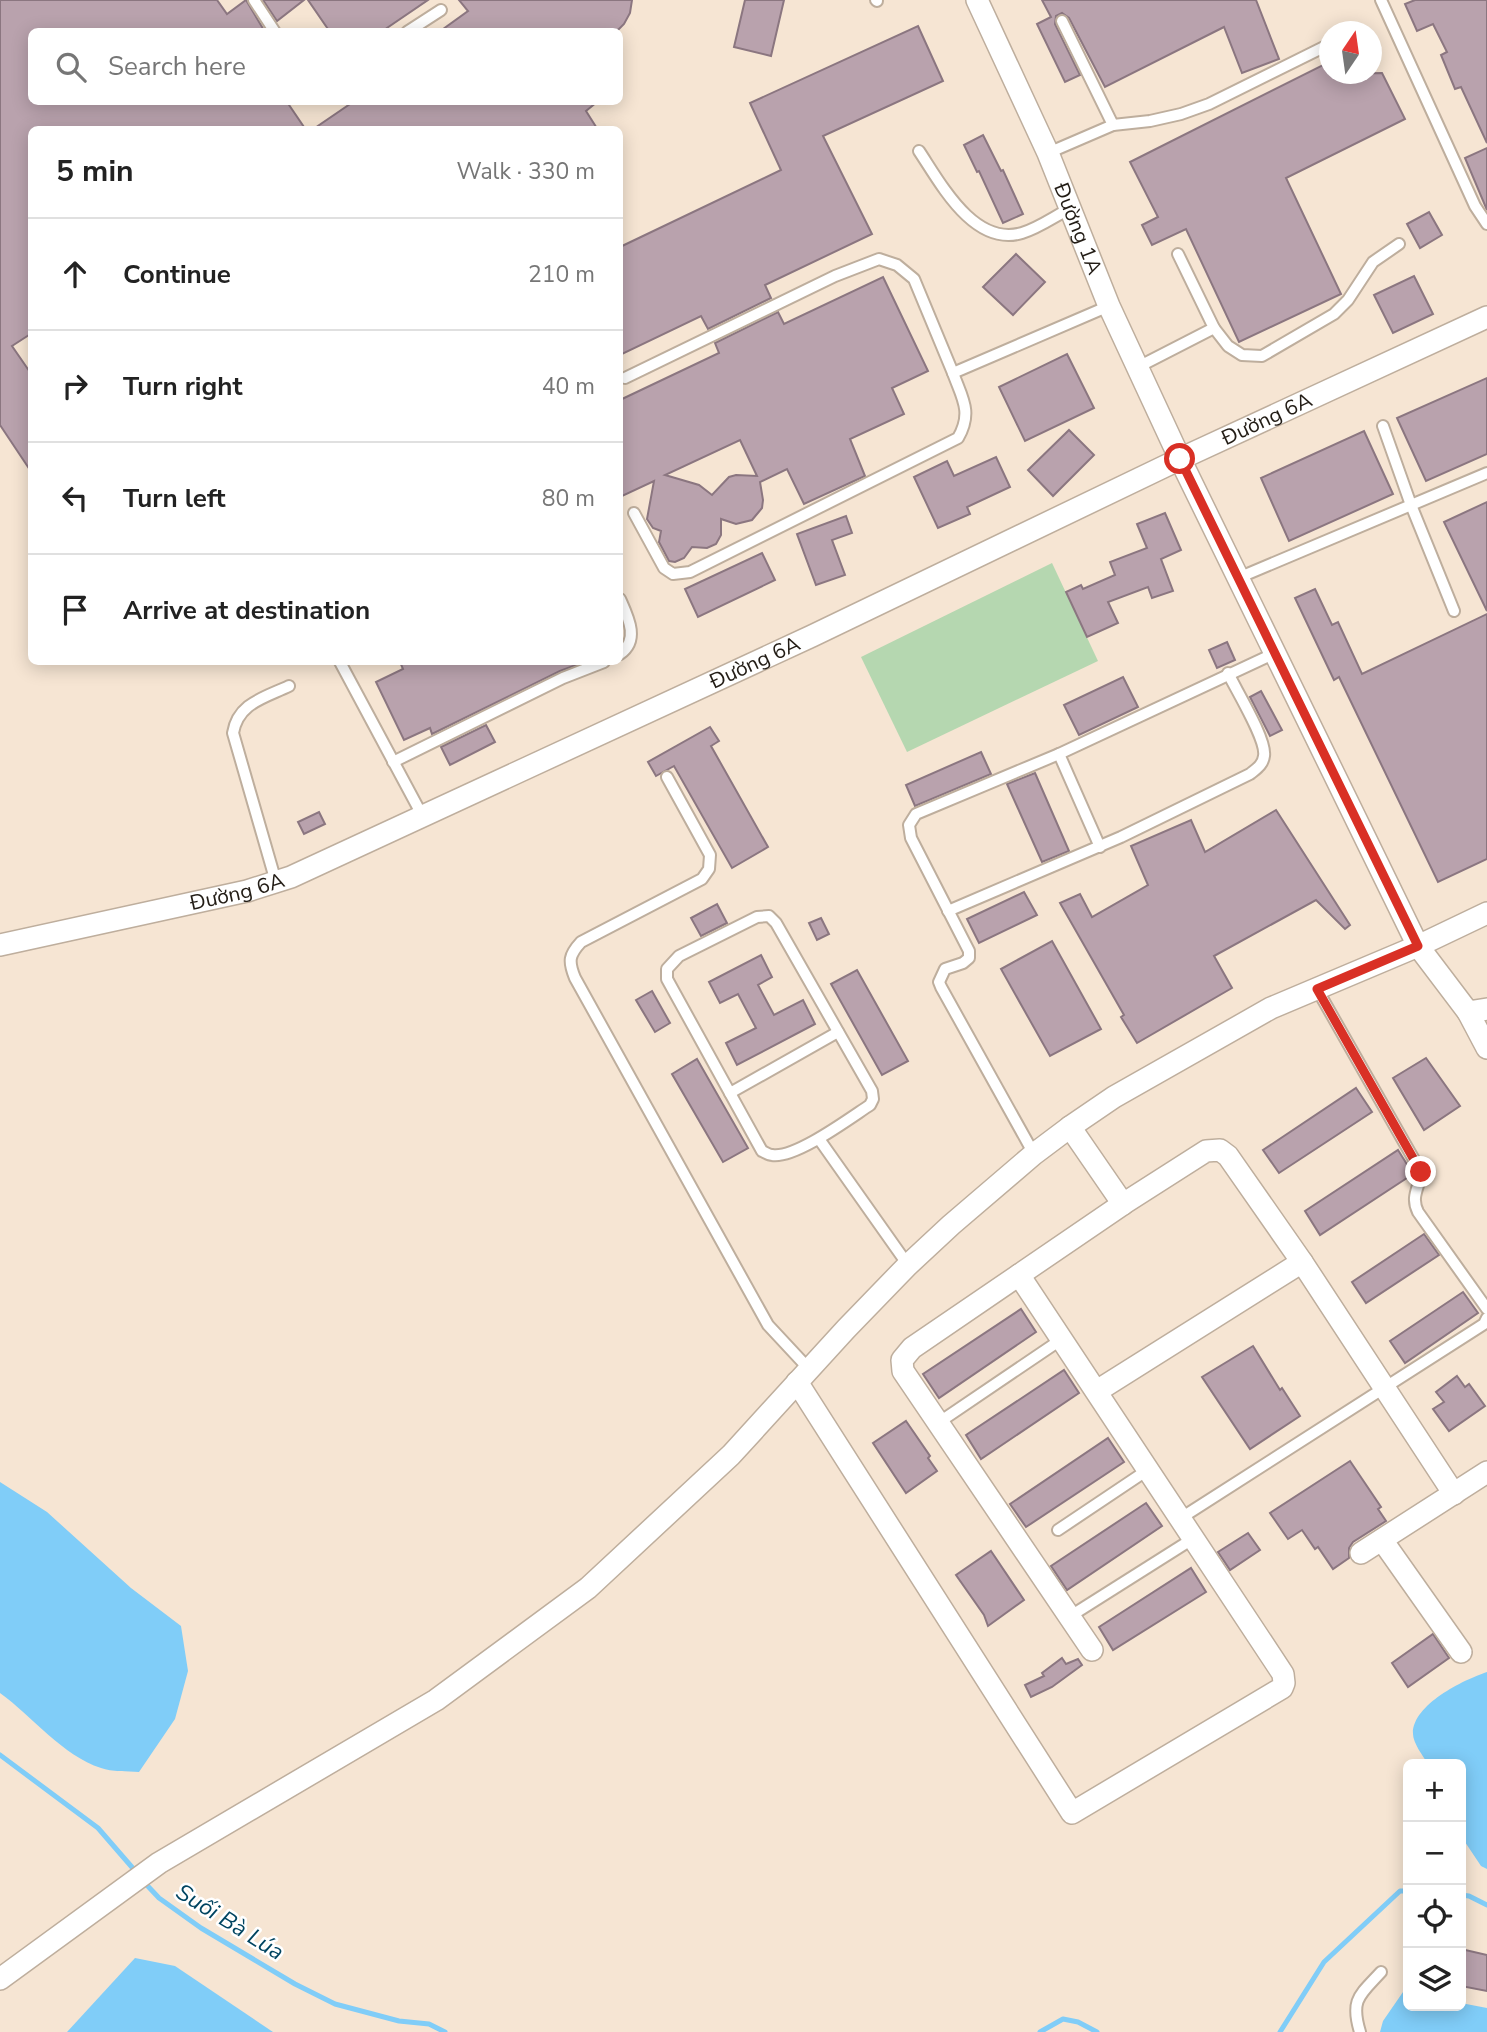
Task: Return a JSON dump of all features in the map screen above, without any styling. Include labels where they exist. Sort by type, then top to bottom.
[{"type":"street","name":"Đường 1A","points":[[977,0],[1048,153],[1109,306],[1180,459],[1418,946],[1477,1011],[1487,1048]]},
{"type":"street","name":"Đường 6A","points":[[0,945],[247,891],[276,882],[813,636],[1180,459],[1487,317]]},
{"type":"street","points":[[0,1979],[159,1863],[436,1700],[588,1588],[731,1455],[908,1265],[951,1224],[1070,1126],[1114,1097],[1271,1008],[1418,946],[1487,913]]},
{"type":"street","points":[[1070,1126],[1123,1204]]},
{"type":"street","points":[[1092,1650],[903,1371],[902,1360],[912,1348],[1123,1204],[1206,1151],[1220,1150],[1228,1156],[1302,1262],[1454,1494]]},
{"type":"street","points":[[1097,1391],[1302,1262]]},
{"type":"street","points":[[803,1375],[1072,1813],[1282,1688],[1284,1683],[1283,1674],[1019,1275]]},
{"type":"street","points":[[1361,1553],[1487,1472]]},
{"type":"street","points":[[1382,1540],[1461,1652]]},
{"type":"lane","points":[[254,0],[272,28]]},
{"type":"lane","points":[[1381,0],[1475,206],[1487,224]]},
{"type":"lane","points":[[413,28],[442,9]]},
{"type":"lane","points":[[1062,21],[1113,125]]},
{"type":"lane","points":[[1048,153],[1113,125],[1160,119],[1209,104],[1319,49]]},
{"type":"lane","points":[[919,152],[958,208],[985,230],[1003,235],[1023,233],[1071,208]]},
{"type":"lane","points":[[1178,254],[1214,328],[1228,346],[1242,355],[1262,356],[1334,314],[1348,300],[1367,268],[1377,257],[1399,244]]},
{"type":"lane","points":[[625,378],[835,276],[879,259],[897,265],[914,279],[953,373],[967,415],[965,427],[958,438],[690,572],[673,574],[664,568],[634,513]]},
{"type":"lane","points":[[953,373],[1109,306]]},
{"type":"lane","points":[[1138,367],[1214,328]]},
{"type":"lane","points":[[1382,426],[1454,611]]},
{"type":"lane","points":[[1238,578],[1487,472]]},
{"type":"lane","points":[[623,606],[631,623],[627,649],[623,652]]},
{"type":"lane","points":[[1034,1154],[939,982],[945,969],[963,964],[969,958],[969,951],[911,838],[909,825],[916,814],[1059,754],[1275,653]]},
{"type":"lane","points":[[342,665],[422,815]]},
{"type":"lane","points":[[393,762],[551,684],[597,665]]},
{"type":"lane","points":[[948,911],[1100,847],[1251,774],[1259,767],[1264,757],[1263,743],[1228,673]]},
{"type":"lane","points":[[276,882],[233,733],[235,720],[246,706],[289,686]]},
{"type":"lane","points":[[1059,754],[1100,847]]},
{"type":"lane","points":[[667,777],[710,855],[709,869],[702,878],[581,942],[571,953],[569,963],[768,1325],[803,1375]]},
{"type":"lane","points":[[769,916],[776,923],[872,1091],[873,1099],[870,1105],[819,1139],[785,1154],[773,1155],[762,1151],[730,1093],[667,979],[667,969],[679,956],[757,917],[769,916]]},
{"type":"lane","points":[[1317,989],[1421,1172],[1414,1204],[1487,1309]]},
{"type":"lane","points":[[730,1093],[838,1032]]},
{"type":"lane","points":[[819,1139],[908,1265]]},
{"type":"lane","points":[[1181,1518],[1484,1324],[1487,1318]]},
{"type":"lane","points":[[938,1423],[1062,1339]]},
{"type":"lane","points":[[1058,1530],[1149,1469]]},
{"type":"lane","points":[[1069,1617],[1194,1538]]},
{"type":"lane","points":[[1360,2032],[1354,2013],[1357,2003],[1360,1995],[1381,1972]]},
{"type":"green space","points":[[1052,563],[1098,661],[907,752],[861,657]]},
{"type":"water","points":[[0,1482],[47,1512],[131,1588],[181,1626],[188,1671],[175,1719],[139,1772],[110,1770],[87,1762],[61,1745],[0,1693]]},
{"type":"water","points":[[1487,1672],[1487,1869],[1481,1866],[1466,1844],[1466,1759],[1425,1759],[1413,1738],[1415,1723],[1421,1713],[1441,1695]]},
{"type":"water","points":[[135,1958],[175,1966],[273,2032],[67,2032]]},
{"type":"water","points":[[1403,1992],[1403,2011],[1466,2011],[1466,2004],[1487,2008],[1487,2032],[1380,2032],[1383,2021]]},
{"type":"building","points":[[0,0],[217,0],[227,14],[246,0],[263,28],[28,28],[28,105],[289,105],[303,126],[28,126],[28,336],[12,346],[28,369],[28,467],[0,425]]},
{"type":"building","points":[[263,0],[304,0],[277,21]]},
{"type":"building","points":[[308,0],[428,0],[387,28],[327,28]]},
{"type":"building","points":[[459,0],[632,0],[630,13],[620,28],[445,28],[468,11]]},
{"type":"building","points":[[745,0],[784,0],[771,56],[734,47]]},
{"type":"building","points":[[1042,0],[1256,0],[1279,59],[1242,73],[1224,27],[1105,87],[1069,18],[1062,13],[1056,16],[1055,24],[1080,75],[1065,82],[1037,24],[1051,17]]},
{"type":"building","points":[[1415,0],[1487,0],[1487,143],[1461,87],[1455,89],[1441,55],[1447,52],[1433,24],[1417,31],[1405,4]]},
{"type":"building","points":[[918,26],[943,81],[823,136],[872,234],[765,285],[771,298],[708,329],[701,316],[623,354],[623,246],[781,170],[750,103]]},
{"type":"building","points":[[1319,67],[1319,84],[1382,84],[1382,73],[1405,119],[1286,178],[1341,294],[1239,342],[1186,229],[1152,245],[1142,225],[1158,217],[1130,162]]},
{"type":"building","points":[[349,105],[593,105],[586,111],[595,126],[318,126]]},
{"type":"building","points":[[983,135],[1023,214],[1003,223],[964,145]]},
{"type":"building","points":[[1487,148],[1487,210],[1465,158]]},
{"type":"building","points":[[1429,212],[1442,235],[1420,248],[1407,224]]},
{"type":"building","points":[[1016,254],[1045,282],[1013,315],[983,287]]},
{"type":"building","points":[[1414,276],[1433,314],[1393,333],[1374,295]]},
{"type":"building","points":[[883,277],[928,371],[892,388],[904,414],[850,439],[865,476],[804,504],[787,469],[760,482],[762,508],[752,520],[736,524],[721,519],[721,535],[716,544],[707,548],[692,547],[684,558],[675,562],[669,561],[659,542],[661,531],[653,528],[647,519],[654,481],[623,496],[623,399],[719,353],[715,343],[778,312],[784,324]],"holes":[[[740,440],[757,476],[729,477],[712,495],[699,485],[665,475]]]},
{"type":"building","points":[[1067,354],[1094,408],[1025,441],[999,387]]},
{"type":"building","points":[[1487,378],[1487,454],[1426,481],[1397,418]]},
{"type":"building","points":[[1069,430],[1094,455],[1053,496],[1028,470]]},
{"type":"building","points":[[1364,431],[1393,494],[1289,541],[1261,478]]},
{"type":"building","points":[[996,457],[1010,487],[967,507],[970,514],[938,528],[914,477],[947,461],[954,476]]},
{"type":"building","points":[[1487,502],[1487,611],[1444,522]]},
{"type":"building","points":[[1165,513],[1181,550],[1161,559],[1173,591],[1152,598],[1148,587],[1108,602],[1118,623],[1087,637],[1066,592],[1081,585],[1083,589],[1115,575],[1110,562],[1147,548],[1137,524]]},
{"type":"building","points":[[846,516],[852,533],[832,540],[845,575],[816,585],[797,534]]},
{"type":"building","points":[[762,553],[775,580],[698,617],[685,589]]},
{"type":"building","points":[[1315,589],[1332,625],[1338,622],[1362,674],[1487,614],[1487,859],[1438,882],[1339,677],[1334,680],[1295,598]]},
{"type":"building","points":[[1227,642],[1235,660],[1217,668],[1209,650]]},
{"type":"building","points":[[401,665],[576,665],[432,734],[430,728],[404,740],[376,682],[403,669]]},
{"type":"building","points":[[1123,677],[1138,707],[1079,735],[1064,705]]},
{"type":"building","points":[[1261,691],[1282,730],[1270,736],[1250,697]]},
{"type":"building","points":[[486,725],[495,742],[450,765],[441,747]]},
{"type":"building","points":[[710,727],[719,741],[711,746],[768,847],[732,868],[674,766],[656,776],[648,762]]},
{"type":"building","points":[[981,752],[991,774],[915,806],[906,785]]},
{"type":"building","points":[[1035,773],[1069,851],[1042,862],[1007,784]]},
{"type":"building","points":[[1276,810],[1350,925],[1345,929],[1316,900],[1214,956],[1232,988],[1137,1043],[1121,1017],[1124,1015],[1060,903],[1080,894],[1092,917],[1148,885],[1131,846],[1191,820],[1205,852]]},
{"type":"building","points":[[319,812],[325,824],[304,834],[298,822]]},
{"type":"building","points":[[1024,892],[1037,915],[979,943],[967,919]]},
{"type":"building","points":[[717,904],[727,923],[701,936],[691,918]]},
{"type":"building","points":[[821,918],[829,934],[817,940],[809,923]]},
{"type":"building","points":[[1052,941],[1101,1029],[1050,1056],[1001,969]]},
{"type":"building","points":[[761,955],[772,977],[758,985],[774,1015],[803,1000],[815,1024],[737,1065],[726,1043],[756,1028],[738,994],[720,1003],[709,982]]},
{"type":"building","points":[[857,970],[908,1061],[882,1075],[831,984]]},
{"type":"building","points":[[652,991],[670,1023],[655,1032],[636,1000]]},
{"type":"building","points":[[1426,1058],[1460,1106],[1424,1130],[1393,1078]]},
{"type":"building","points":[[697,1059],[748,1148],[723,1162],[672,1074]]},
{"type":"building","points":[[1356,1088],[1372,1112],[1279,1173],[1263,1150]]},
{"type":"building","points":[[1398,1150],[1413,1174],[1320,1235],[1305,1211]]},
{"type":"building","points":[[1424,1234],[1439,1255],[1366,1303],[1352,1282]]},
{"type":"building","points":[[1463,1292],[1478,1313],[1405,1363],[1390,1341]]},
{"type":"building","points":[[1021,1309],[1036,1332],[939,1398],[923,1374]]},
{"type":"building","points":[[1253,1346],[1280,1390],[1282,1388],[1300,1416],[1250,1449],[1202,1377]]},
{"type":"building","points":[[1064,1370],[1079,1393],[981,1459],[966,1435]]},
{"type":"building","points":[[1457,1376],[1465,1387],[1469,1384],[1485,1406],[1449,1431],[1433,1409],[1444,1402],[1436,1392]]},
{"type":"building","points":[[906,1421],[937,1471],[906,1493],[873,1443]]},
{"type":"building","points":[[1108,1438],[1124,1462],[1026,1527],[1010,1504]]},
{"type":"building","points":[[1350,1461],[1381,1507],[1378,1509],[1386,1521],[1353,1542],[1349,1548],[1349,1558],[1333,1569],[1302,1530],[1288,1539],[1270,1513]]},
{"type":"building","points":[[1146,1503],[1162,1526],[1067,1590],[1051,1566]]},
{"type":"building","points":[[1248,1533],[1260,1550],[1230,1570],[1218,1552]]},
{"type":"building","points":[[991,1551],[1024,1600],[988,1626],[984,1615],[956,1575]]},
{"type":"building","points":[[1191,1568],[1206,1592],[1113,1650],[1099,1627]]},
{"type":"building","points":[[1433,1634],[1449,1658],[1408,1687],[1392,1663]]},
{"type":"building","points":[[1062,1658],[1066,1664],[1078,1659],[1082,1665],[1052,1687],[1031,1697],[1025,1685],[1044,1676],[1042,1673]]},
{"type":"building","points":[[1466,1950],[1487,1955],[1487,1991],[1466,1987]]},
{"type":"waterway","name":"Suối Bà Lúa","points":[[0,1755],[98,1828],[137,1873]]},
{"type":"waterway","name":"Suối Bà Lúa","points":[[143,1881],[159,1898],[201,1928],[295,1984],[335,2004],[399,2021],[429,2024],[445,2032]]},
{"type":"waterway","name":"Suối Bà Lúa","points":[[1280,2032],[1324,1962],[1403,1891]]},
{"type":"waterway","name":"Suối Bà Lúa","points":[[1466,1896],[1487,1905]]},
{"type":"waterway","name":"Suối Bà Lúa","points":[[1040,2032],[1063,2019],[1078,2022],[1097,2032]]},
{"type":"route","points":[[1180,459],[1418,946],[1317,989],[1421,1172]]}]
